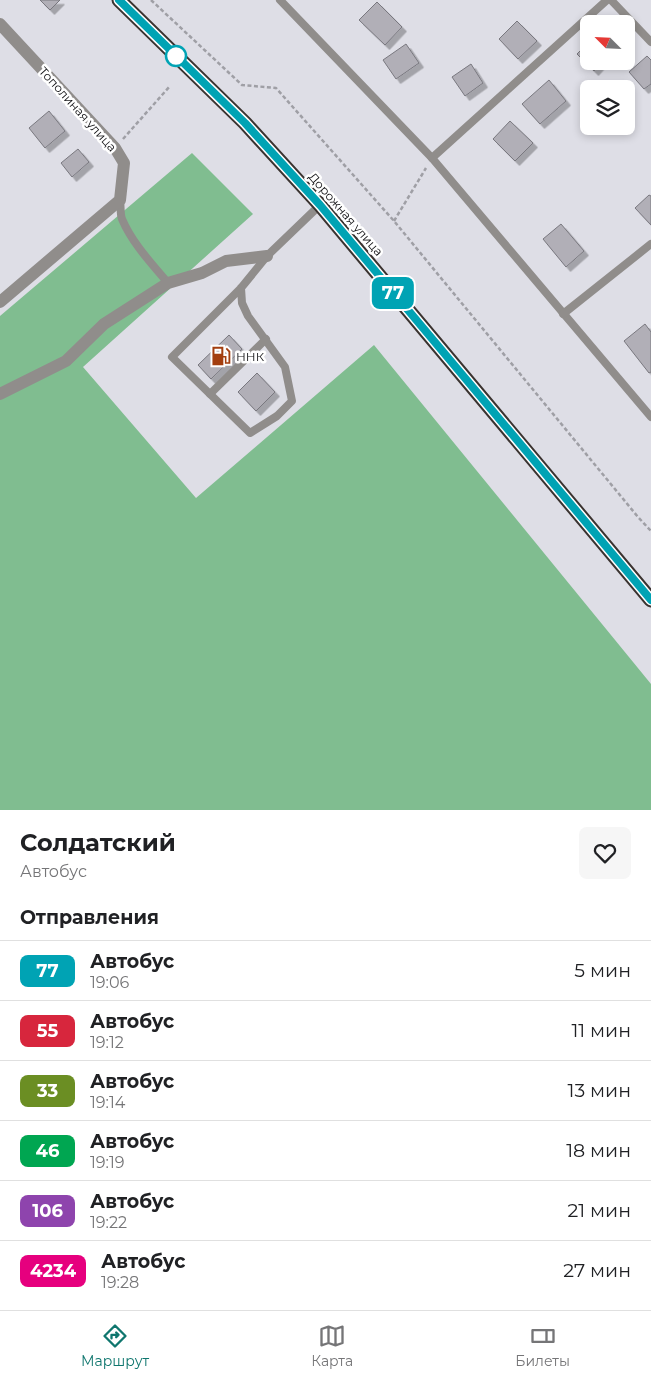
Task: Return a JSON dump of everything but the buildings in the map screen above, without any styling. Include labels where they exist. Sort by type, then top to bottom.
[{"type":"highway","name":"Дорожная улица","points":[[119,0],[245,123],[320,205],[651,600]]},
{"type":"street","name":"Тополиная улица","points":[[0,24],[115,148],[124,163],[120,200]]},
{"type":"street","points":[[0,302],[120,200]]},
{"type":"street","points":[[0,394],[66,361],[104,324],[168,283],[202,273],[226,261],[267,256]]},
{"type":"lane","points":[[280,0],[432,158],[651,417]]},
{"type":"lane","points":[[432,158],[607,0]]},
{"type":"lane","points":[[611,0],[651,42]]},
{"type":"lane","points":[[120,200],[122,218],[130,233],[145,256],[168,283]]},
{"type":"lane","points":[[242,288],[242,303],[248,316],[285,367],[292,401],[277,416],[250,433],[172,356],[242,288],[267,256],[320,205]]},
{"type":"lane","points":[[564,314],[651,244]]},
{"type":"lane","points":[[210,394],[266,339]]},
{"type":"path","points":[[151,0],[242,86],[276,88],[394,221],[638,518],[651,531]]},
{"type":"path","points":[[115,148],[170,86]]},
{"type":"path","points":[[394,221],[432,158]]},
{"type":"green space","points":[[192,153],[253,214],[83,367],[196,498],[374,345],[651,684],[651,810],[0,810],[0,316]]},
{"type":"bus line","name":"77","points":[[119,0],[245,123],[320,205],[651,600]]},
{"type":"place","name":"ННК","points":[[221,356]]}]
